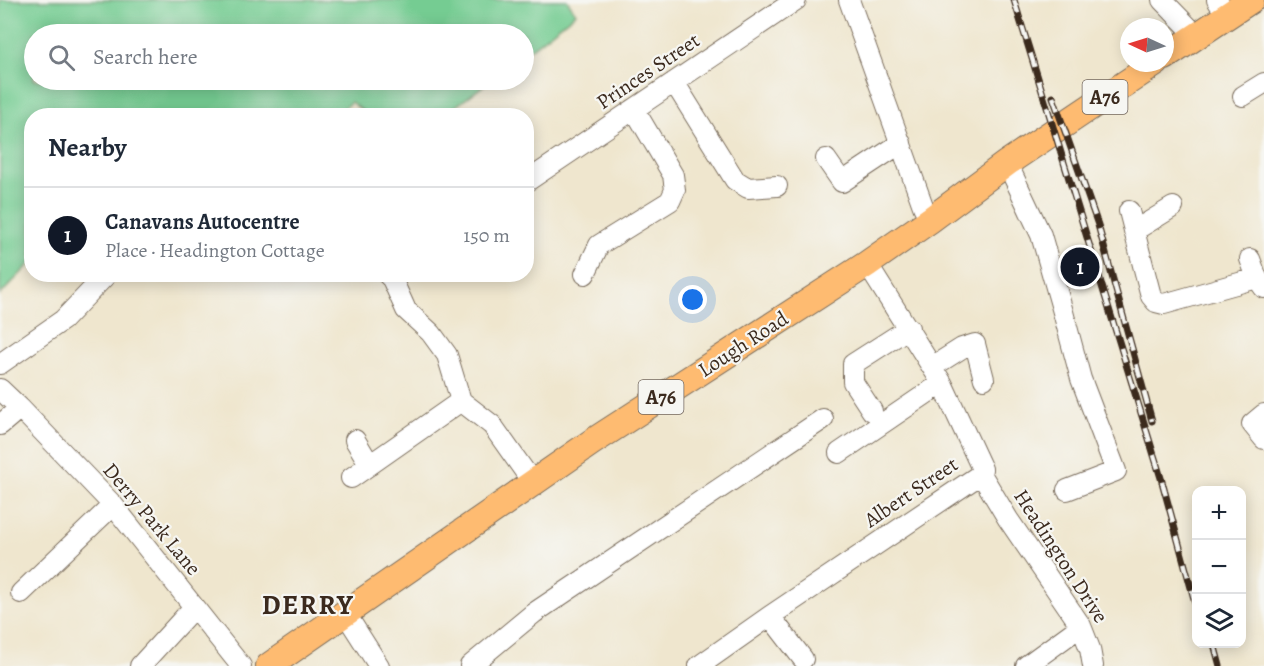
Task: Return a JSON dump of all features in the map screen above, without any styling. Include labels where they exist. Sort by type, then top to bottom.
[{"type":"main road","name":"Lough Road","points":[[1174,51],[1197,36],[1222,8],[1251,0]]},
{"type":"main road","name":"Lough Road","points":[[269,666],[602,435],[867,264],[1109,88],[1137,72]]},
{"type":"street","name":"Princes Street","points":[[534,177],[796,0]]},
{"type":"street","points":[[849,0],[930,220]]},
{"type":"street","points":[[1162,0],[1197,36]]},
{"type":"street","points":[[674,82],[735,180],[743,186],[753,188],[777,186]]},
{"type":"street","points":[[1243,96],[1264,83]]},
{"type":"street","points":[[585,274],[599,244],[670,201],[675,190],[674,175],[634,109]]},
{"type":"street","points":[[826,159],[843,182],[901,143]]},
{"type":"street","points":[[1007,163],[1041,235],[1081,379],[1116,471],[1067,490]]},
{"type":"street","points":[[1134,231],[1173,207]]},
{"type":"street","points":[[1129,212],[1151,296],[1156,302],[1164,304],[1260,283],[1250,259]]},
{"type":"street","name":"Albert Street","points":[[704,665],[770,616],[981,474],[982,469],[937,375],[867,264]]},
{"type":"street","points":[[0,364],[63,320],[99,282]]},
{"type":"street","points":[[393,282],[406,309],[431,333],[447,355],[461,401],[492,425],[533,483]]},
{"type":"street","points":[[872,411],[853,382],[853,364],[909,328]]},
{"type":"street","points":[[839,453],[937,375],[962,348],[975,344],[984,379]]},
{"type":"street","name":"Derry Park Lane","points":[[0,389],[113,505],[241,666]]},
{"type":"street","points":[[351,478],[461,401]]},
{"type":"street","points":[[0,425],[20,408]]},
{"type":"street","points":[[1264,414],[1252,424],[1264,439]]},
{"type":"street","points":[[470,666],[534,613],[823,419]]},
{"type":"street","points":[[355,440],[370,465]]},
{"type":"street","name":"Headington Drive","points":[[981,474],[1008,519],[1081,626],[1094,666]]},
{"type":"street","points":[[21,593],[113,505]]},
{"type":"street","points":[[140,666],[194,607]]},
{"type":"street","points":[[345,613],[379,666]]},
{"type":"street","points":[[770,616],[803,659]]},
{"type":"street","points":[[1026,666],[1081,626]]},
{"type":"green space","points":[[0,0],[567,0],[576,13],[534,46],[534,24],[24,24],[24,90],[478,90],[453,108],[359,108],[351,102],[344,108],[24,108],[24,270],[0,295]]},
{"type":"railway","points":[[1014,0],[1161,478],[1193,594]]},
{"type":"railway","points":[[1053,97],[1098,225],[1152,421]]},
{"type":"railway","points":[[1215,648],[1220,666]]},
{"type":"place","name":"Canavans Autocentre","points":[[1080,267]]},
{"type":"district","name":"DERRY","points":[[308,605]]}]
